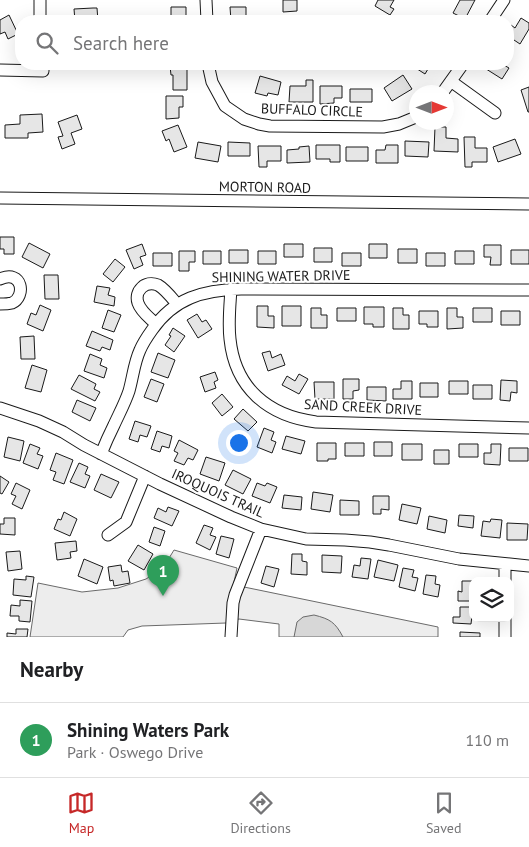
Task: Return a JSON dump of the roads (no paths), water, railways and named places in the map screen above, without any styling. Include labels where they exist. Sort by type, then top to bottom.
[{"type":"street","points":[[40,0],[40,15]]},
{"type":"street","points":[[206,0],[207,15]]},
{"type":"street","points":[[494,15],[504,0]]},
{"type":"street","points":[[0,70],[43,70]]},
{"type":"street","name":"BUFFALO CIRCLE","points":[[209,70],[212,82],[225,106],[237,115],[259,124],[270,126],[383,128],[409,120]]},
{"type":"street","points":[[449,85],[460,70]]},
{"type":"street","points":[[452,82],[495,113]]},
{"type":"street","name":"MORTON ROAD","points":[[0,198],[529,204]]},
{"type":"street","points":[[0,279],[6,276],[13,277],[18,281],[20,287],[20,295],[17,300],[9,304],[0,304]]},
{"type":"street","points":[[156,324],[142,310],[138,302],[138,292],[142,286],[150,283],[159,286],[177,304]]},
{"type":"street","name":"SHINING WATER DRIVE","points":[[101,454],[129,390],[135,362],[140,350],[161,318],[177,304],[191,297],[220,289],[529,290]]},
{"type":"street","name":"SAND CREEK DRIVE","points":[[230,289],[230,337],[232,353],[238,370],[256,397],[281,413],[301,420],[316,422],[529,428]]},
{"type":"street","name":"IROQUOIS TRAIL","points":[[0,408],[39,421],[63,432],[160,484],[261,530],[306,539],[345,540],[389,545],[459,559],[529,566]]},
{"type":"street","points":[[108,535],[126,522],[145,476]]},
{"type":"street","points":[[231,637],[235,595],[261,530]]},
{"type":"street","points":[[505,564],[505,577]]},
{"type":"street","points":[[504,622],[505,637]]},
{"type":"place","name":"Shining Waters Park","points":[[163,596]]}]
